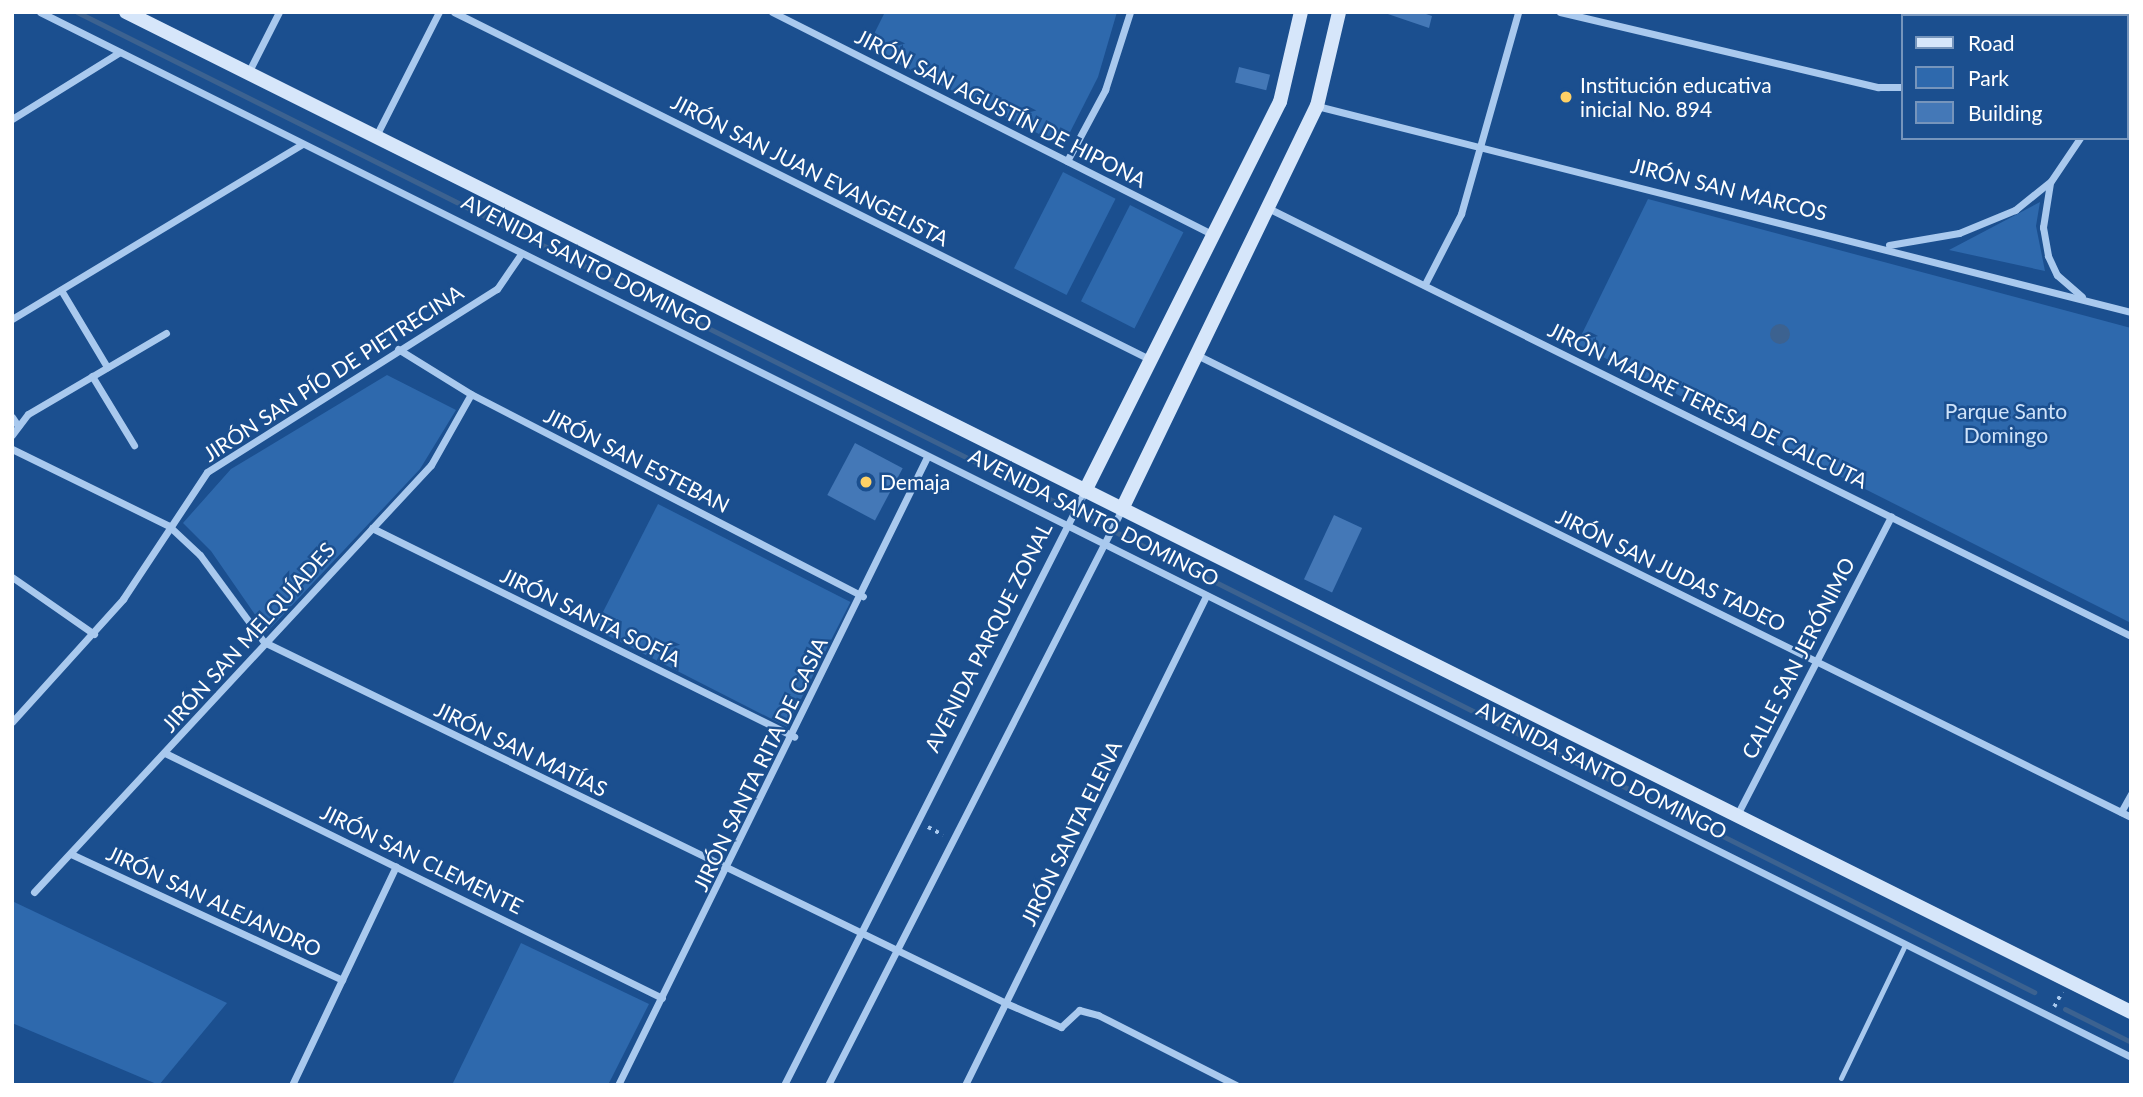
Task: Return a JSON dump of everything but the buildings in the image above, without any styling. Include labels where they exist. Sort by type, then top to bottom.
[{"type":"main road","name":"AVENIDA SANTO DOMINGO","points":[[126,12],[2131,1012]]},
{"type":"main road","name":"AVENIDA PARQUE ZONAL","points":[[1085,491],[1280,102],[1301,12]]},
{"type":"main road","points":[[1122,509],[1317,106],[1339,12]]},
{"type":"street","name":"AVENIDA SANTO DOMINGO","points":[[40,12],[2131,1058]]},
{"type":"street","points":[[248,73],[279,12]]},
{"type":"street","points":[[376,137],[439,12]]},
{"type":"street","name":"JIRÓN SAN JUAN EVANGELISTA","points":[[454,12],[1151,360]]},
{"type":"street","name":"JIRÓN SAN AGUSTÍN DE HIPONA","points":[[772,12],[789,16],[1213,235]]},
{"type":"street","points":[[1067,161],[1105,90],[1130,12]]},
{"type":"street","points":[[1425,284],[1461,214],[1484,144],[1518,12]]},
{"type":"street","points":[[1560,12],[1878,87],[1902,86]]},
{"type":"street","points":[[12,119],[120,52]]},
{"type":"street","name":"JIRÓN SAN MARCOS","points":[[1317,106],[1484,144],[2131,312]]},
{"type":"street","points":[[1881,245],[1978,227],[2015,210],[2051,181],[2079,140]]},
{"type":"street","points":[[12,319],[302,144]]},
{"type":"street","points":[[2051,181],[2043,227],[2048,256],[2057,275],[2085,299]]},
{"type":"street","name":"JIRÓN MADRE TERESA DE CALCUTA","points":[[1267,208],[2131,636]]},
{"type":"street","name":"JIRÓN SAN PÍO DE PIETRECINA","points":[[12,722],[16,712],[94,634],[195,486],[224,459],[497,289],[522,254]]},
{"type":"street","points":[[61,290],[107,368]]},
{"type":"street","points":[[12,435],[18,426],[92,376],[166,333]]},
{"type":"street","name":"JIRÓN SAN ESTEBAN","points":[[398,349],[471,394],[863,596]]},
{"type":"street","name":"JIRÓN SAN JUDAS TADEO","points":[[1196,354],[2131,817]]},
{"type":"street","points":[[92,376],[134,445]]},
{"type":"street","name":"JIRÓN SAN MELQUÍADES","points":[[34,892],[445,447],[471,394]]},
{"type":"street","points":[[12,417],[18,426]]},
{"type":"street","name":"JIRÓN SAN MATÍAS","points":[[12,449],[169,526],[200,555],[264,642],[862,936],[1008,1004],[1056,1025],[1071,1024],[1082,1009],[1236,1085]]},
{"type":"street","name":"JIRÓN SANTA RITA DE CASIA","points":[[618,1085],[794,737],[927,457]]},
{"type":"street","name":"AVENIDA PARQUE ZONAL","points":[[784,1085],[862,936],[1085,491]]},
{"type":"street","points":[[828,1085],[1122,509]]},
{"type":"street","name":"CALLE SAN JERÓNIMO","points":[[1737,816],[1891,516]]},
{"type":"street","name":"JIRÓN SANTA SOFÍA","points":[[372,528],[794,737]]},
{"type":"street","points":[[12,577],[94,634]]},
{"type":"street","name":"JIRÓN SANTA ELENA","points":[[965,1085],[1008,1004],[1206,596]]},
{"type":"street","name":"JIRÓN SAN CLEMENTE","points":[[165,753],[662,998]]},
{"type":"street","points":[[2121,812],[2131,794]]},
{"type":"street","name":"JIRÓN SAN ALEJANDRO","points":[[71,854],[342,981]]},
{"type":"street","points":[[292,1085],[396,866]]},
{"type":"lane","points":[[1841,1078],[1905,945]]},
{"type":"path","points":[[919,822],[954,841]]},
{"type":"path","points":[[2049,1017],[2067,981]]},
{"type":"green space","points":[[885,12],[1117,12],[1098,77],[1063,146],[867,48]]},
{"type":"green space","points":[[1063,172],[1116,199],[1067,295],[1014,268]]},
{"type":"green space","name":"Parque Santo Domingo","points":[[1648,199],[2131,328],[2131,623],[1577,344]]},
{"type":"green space","points":[[2040,202],[2036,226],[2045,271],[1949,250]]},
{"type":"green space","points":[[1130,205],[1183,232],[1134,328],[1081,301]]},
{"type":"green space","points":[[387,375],[456,410],[420,469],[267,632],[211,551],[183,523],[231,469]]},
{"type":"green space","points":[[658,504],[850,602],[787,727],[594,629]]},
{"type":"green space","points":[[12,901],[227,1003],[159,1085],[12,1023]]},
{"type":"green space","points":[[521,943],[649,1004],[608,1085],[452,1085]]},
{"type":"shaded area","points":[[1780,324],[1787,327],[1790,334],[1787,341],[1780,344],[1773,341],[1770,334],[1773,327]]},
{"type":"waterway","points":[[77,12],[2034,992]]},
{"type":"waterway","points":[[2065,1009],[2131,1042]]},
{"type":"place","name":"Institución educativa inicial No. 894","points":[[1566,97]]},
{"type":"place","name":"Demaja","points":[[866,482]]}]
